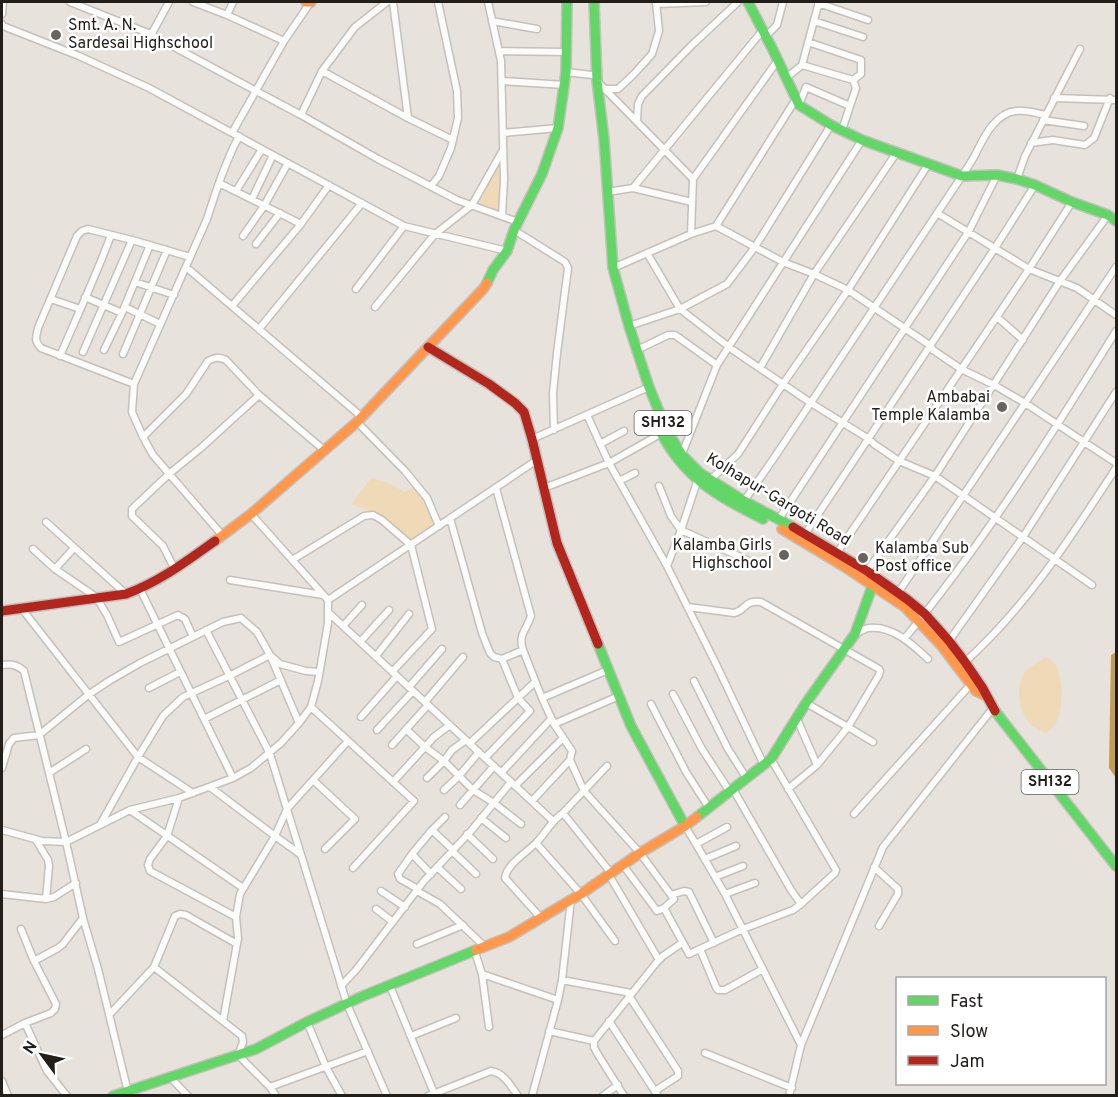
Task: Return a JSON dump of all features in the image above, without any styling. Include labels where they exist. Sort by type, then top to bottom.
[{"type":"main road","points":[[2,611],[126,594],[175,570],[251,514],[360,419],[484,288],[493,270],[507,251],[516,226],[542,174],[558,128],[566,72],[567,2]]},
{"type":"main road","points":[[587,2],[595,76],[608,276],[618,313],[675,459],[743,509],[776,525],[922,617],[958,666],[974,681]]},
{"type":"main road","name":"SH132","points":[[594,2],[595,76],[604,139],[613,268],[646,388]]},
{"type":"main road","points":[[748,2],[798,102],[831,125],[862,140],[962,176],[998,175],[1017,179],[1112,218]]},
{"type":"main road","points":[[428,347],[489,384],[524,412],[557,543],[631,726],[685,826]]},
{"type":"main road","name":"Kolhapur-Gargoti Road","points":[[664,433],[699,476],[805,534],[898,593],[949,641],[965,662],[974,681]]},
{"type":"main road","points":[[113,1095],[128,1092],[256,1048],[363,996],[509,937],[581,894],[640,853],[685,826],[767,762],[855,634],[873,584]]},
{"type":"main road","name":"SH132","points":[[974,681],[976,691],[986,696],[1116,866]]},
{"type":"street","points":[[2,14],[3,2]]},
{"type":"street","points":[[70,2],[151,35],[457,200],[502,216],[566,262],[568,268],[553,393],[554,430]]},
{"type":"street","points":[[151,35],[169,2]]},
{"type":"street","points":[[193,2],[284,40]]},
{"type":"street","points":[[227,15],[234,2]]},
{"type":"street","points":[[222,536],[153,455],[134,420],[132,412],[134,384],[207,219],[231,152],[235,134],[284,40],[309,2]]},
{"type":"street","points":[[301,115],[322,72],[355,27],[387,2]]},
{"type":"street","points":[[393,2],[408,118]]},
{"type":"street","points":[[431,186],[439,176],[451,148],[458,118],[457,91],[438,2]]},
{"type":"street","points":[[488,2],[501,61],[504,150],[502,216]]},
{"type":"street","points":[[605,89],[618,89],[652,54],[659,31],[656,3],[705,2]]},
{"type":"street","points":[[637,122],[638,104],[642,96],[738,2]]},
{"type":"street","points":[[633,188],[765,33],[777,25],[783,2]]},
{"type":"street","points":[[786,78],[802,65],[819,2],[868,20]]},
{"type":"street","points":[[492,21],[537,29]]},
{"type":"street","points":[[814,21],[863,37]]},
{"type":"street","points":[[2,24],[149,88],[404,226],[507,251]]},
{"type":"street","points":[[808,42],[861,60],[861,74],[853,80]]},
{"type":"street","points":[[1017,179],[1031,143],[1080,49]]},
{"type":"street","points":[[499,51],[567,52]]},
{"type":"street","points":[[691,234],[693,179],[778,60]]},
{"type":"street","points":[[802,65],[853,80]]},
{"type":"street","points":[[322,72],[453,140]]},
{"type":"street","points":[[566,72],[595,76],[693,179]]},
{"type":"street","points":[[842,130],[856,88],[853,80]]},
{"type":"street","points":[[502,81],[565,85]]},
{"type":"street","points":[[613,268],[691,234],[716,226],[806,87],[850,106]]},
{"type":"street","points":[[1031,143],[1053,140],[1085,145],[1094,138],[1113,99],[1054,98]]},
{"type":"street","points":[[744,501],[874,309],[995,123],[1016,111],[1084,126]]},
{"type":"street","points":[[629,326],[680,309],[727,284],[755,247],[831,125]]},
{"type":"street","points":[[503,133],[558,128]]},
{"type":"street","points":[[682,455],[717,365],[862,140]]},
{"type":"street","points":[[236,191],[262,149]]},
{"type":"street","points":[[375,307],[435,234],[472,205],[504,150]]},
{"type":"street","points":[[760,368],[814,274],[897,152]]},
{"type":"street","points":[[252,199],[273,155]]},
{"type":"street","points":[[243,236],[264,206],[288,163]]},
{"type":"street","points":[[710,480],[738,454],[929,164]]},
{"type":"street","points":[[779,519],[969,231],[998,175]]},
{"type":"street","points":[[219,183],[301,224]]},
{"type":"street","points":[[232,306],[301,224],[329,185]]},
{"type":"street","points":[[805,534],[996,248],[1035,185]]},
{"type":"street","points":[[607,192],[633,188],[692,202]]},
{"type":"street","points":[[837,553],[1072,202]]},
{"type":"street","points":[[259,329],[362,203]]},
{"type":"street","points":[[256,244],[280,213]]},
{"type":"street","points":[[937,213],[1029,269],[1077,288],[1116,315]]},
{"type":"street","points":[[867,572],[935,476],[1060,281],[1112,218]]},
{"type":"street","points":[[356,289],[404,226]]},
{"type":"street","points":[[716,226],[783,262],[848,290],[962,369],[1025,403],[1116,464]]},
{"type":"street","points":[[134,384],[41,348],[35,339],[77,236],[82,231],[88,230],[190,257]]},
{"type":"street","points":[[60,356],[100,266],[111,235]]},
{"type":"street","points":[[83,352],[132,240]]},
{"type":"street","points":[[104,350],[150,245]]},
{"type":"street","points":[[123,354],[167,250]]},
{"type":"street","points":[[647,254],[680,309],[729,347],[899,460],[935,476],[964,495],[1092,585]]},
{"type":"street","points":[[186,267],[360,419],[427,498],[439,526]]},
{"type":"street","points":[[898,593],[1116,267]]},
{"type":"street","points":[[135,282],[174,295]]},
{"type":"street","points":[[85,297],[104,306],[140,314],[160,324]]},
{"type":"street","points":[[51,299],[80,309]]},
{"type":"street","points":[[997,317],[1023,340]]},
{"type":"street","points":[[905,638],[996,518],[1116,331]]},
{"type":"street","points":[[637,350],[675,335],[717,365]]},
{"type":"street","points":[[143,437],[186,394],[208,361],[219,358],[226,360],[259,395],[324,450]]},
{"type":"street","points":[[532,439],[646,388]]},
{"type":"street","points":[[949,641],[1023,537],[1116,392]]},
{"type":"street","points":[[175,570],[163,546],[132,516],[132,509],[259,395]]},
{"type":"street","points":[[587,415],[609,463],[667,566],[767,762],[788,789],[836,870],[793,910],[743,929],[689,954],[664,908]]},
{"type":"street","points":[[600,444],[624,431]]},
{"type":"street","points":[[544,488],[609,463],[664,433]]},
{"type":"street","points":[[231,580],[326,597],[411,545],[537,460]]},
{"type":"street","points":[[965,662],[980,649],[1022,602],[1055,559],[1116,468]]},
{"type":"street","points":[[619,481],[635,473]]},
{"type":"street","points":[[667,566],[699,476]]},
{"type":"street","points":[[659,486],[671,516],[681,530],[747,560]]},
{"type":"street","points":[[496,488],[531,616],[520,642],[553,722],[572,752],[570,760],[532,801]]},
{"type":"street","points":[[2,830],[36,840],[66,842],[130,810],[179,798],[233,778],[270,754],[299,723],[311,707],[319,672],[329,613],[326,597],[251,514]]},
{"type":"street","points":[[292,560],[364,516],[373,515],[382,520],[411,545],[432,629],[361,717]]},
{"type":"street","points":[[450,518],[482,633],[490,653],[502,659],[523,650]]},
{"type":"street","points":[[46,522],[126,594]]},
{"type":"street","points":[[55,569],[74,548]]},
{"type":"street","points":[[33,549],[55,569],[96,597],[119,642],[178,615],[185,618],[194,637]]},
{"type":"street","points":[[140,589],[233,778]]},
{"type":"street","points":[[688,607],[734,613],[739,612],[748,603],[761,602],[880,671],[848,727],[817,765],[788,789]]},
{"type":"street","points":[[343,626],[362,605]]},
{"type":"street","points":[[22,609],[138,757],[193,793]]},
{"type":"street","points":[[360,642],[389,610]]},
{"type":"street","points":[[329,613],[553,821]]},
{"type":"street","points":[[376,656],[409,614]]},
{"type":"street","points":[[2,768],[9,744],[14,738],[39,735],[108,681],[223,622],[242,618],[257,632],[270,655],[299,723]]},
{"type":"street","points":[[855,634],[868,628],[880,628],[905,638],[928,659]]},
{"type":"street","points":[[206,630],[270,754],[347,1004],[387,1095]]},
{"type":"street","points":[[377,730],[442,649]]},
{"type":"street","points":[[270,655],[280,664],[319,672]]},
{"type":"street","points":[[100,825],[163,716],[183,698],[270,655]]},
{"type":"street","points":[[392,745],[463,657]]},
{"type":"street","points":[[485,758],[530,711],[518,698],[502,659]]},
{"type":"street","points":[[2,666],[18,665],[24,671],[83,918],[110,1015],[128,1092]]},
{"type":"street","points":[[542,698],[609,670]]},
{"type":"street","points":[[149,688],[180,672]]},
{"type":"street","points":[[204,719],[281,680]]},
{"type":"street","points":[[694,681],[728,749],[747,779]]},
{"type":"street","points":[[854,814],[974,681]]},
{"type":"street","points":[[427,777],[452,750],[468,742],[535,682]]},
{"type":"street","points":[[673,694],[702,749],[732,790],[801,904]]},
{"type":"street","points":[[501,773],[553,722],[619,696]]},
{"type":"street","points":[[806,703],[873,742]]},
{"type":"street","points":[[651,704],[686,772],[709,808]]},
{"type":"street","points":[[311,707],[414,801],[353,868]]},
{"type":"street","points":[[705,1053],[790,1092],[801,1045],[883,847],[993,708]]},
{"type":"street","points":[[797,719],[817,765]]},
{"type":"street","points":[[393,782],[434,737],[450,725]]},
{"type":"street","points":[[406,729],[444,761],[473,790],[521,824]]},
{"type":"street","points":[[341,986],[356,970],[417,890],[494,803],[563,738]]},
{"type":"street","points":[[223,1021],[238,938],[236,917],[240,894],[275,836],[287,809],[348,741]]},
{"type":"street","points":[[49,773],[86,749]]},
{"type":"street","points":[[444,790],[479,752]]},
{"type":"street","points":[[570,760],[584,791],[640,853],[674,899],[657,911],[623,865]]},
{"type":"street","points":[[460,804],[494,766]]},
{"type":"street","points":[[541,918],[504,878],[506,872],[608,766]]},
{"type":"street","points":[[313,780],[355,819],[325,849]]},
{"type":"street","points":[[210,787],[301,855]]},
{"type":"street","points":[[179,798],[167,836],[150,859],[148,865],[150,871],[236,917]]},
{"type":"street","points":[[130,810],[243,888]]},
{"type":"street","points":[[563,813],[610,874],[658,960]]},
{"type":"street","points":[[445,817],[412,854],[398,874],[400,879],[440,904],[485,947]]},
{"type":"street","points":[[481,818],[506,838]]},
{"type":"street","points":[[685,826],[725,894],[801,1045]]},
{"type":"street","points":[[696,844],[727,827]]},
{"type":"street","points":[[432,830],[476,874]]},
{"type":"street","points":[[468,834],[494,859]]},
{"type":"street","points":[[36,840],[48,860],[46,899]]},
{"type":"street","points":[[536,843],[581,894],[615,941]]},
{"type":"street","points":[[705,859],[736,846]]},
{"type":"street","points":[[412,854],[431,874]]},
{"type":"street","points":[[715,877],[743,866]]},
{"type":"street","points":[[437,867],[461,889]]},
{"type":"street","points":[[874,867],[898,889],[898,894],[879,927]]},
{"type":"street","points":[[2,894],[46,899],[54,897],[76,883]]},
{"type":"street","points":[[725,894],[755,883]]},
{"type":"street","points":[[381,891],[405,907]]},
{"type":"street","points":[[671,895],[684,891],[689,892],[714,943]]},
{"type":"street","points":[[532,1095],[558,1000],[571,899]]},
{"type":"street","points":[[376,909],[393,922]]},
{"type":"street","points":[[110,1015],[154,967],[175,916],[186,915],[237,944]]},
{"type":"street","points":[[34,961],[63,944],[83,918]]},
{"type":"street","points":[[417,944],[463,925]]},
{"type":"street","points":[[2,1035],[51,1013],[56,1004],[21,929]]},
{"type":"street","points":[[624,1095],[597,1053],[594,1041],[658,960],[682,943]]},
{"type":"street","points":[[700,949],[718,990],[725,990],[763,969]]},
{"type":"street","points":[[475,952],[482,974],[489,1027]]},
{"type":"street","points":[[154,967],[242,1036],[243,1042],[238,1055],[276,1095]]},
{"type":"street","points":[[482,974],[558,1000]]},
{"type":"street","points":[[561,980],[630,995],[678,1071],[678,1076],[656,1093],[609,1021]]},
{"type":"street","points":[[390,986],[411,1036],[431,1094],[491,1071],[503,1076],[518,1095]]},
{"type":"street","points":[[411,1036],[456,1018]]},
{"type":"street","points":[[307,1022],[326,1067],[342,1095]]},
{"type":"street","points":[[25,1023],[47,1071],[67,1095]]},
{"type":"street","points":[[549,1031],[594,1041]]},
{"type":"street","points":[[270,1088],[368,1051]]},
{"type":"street","points":[[170,1077],[188,1095]]},
{"type":"street","points":[[2,1081],[8,1095]]},
{"type":"street","points":[[603,1095],[618,1085]]},
{"type":"shaded area","points":[[498,160],[502,216],[475,200]]},
{"type":"shaded area","points":[[371,478],[388,483],[405,492],[414,487],[425,499],[435,525],[410,541],[389,520],[352,504]]},
{"type":"shaded area","points":[[1116,652],[1116,778],[1109,768],[1111,655]]},
{"type":"shaded area","points":[[1045,658],[1050,659],[1059,672],[1062,697],[1057,721],[1045,733],[1028,721],[1021,707],[1019,693],[1025,672]]},
{"type":"traffic: fast","points":[[487,283],[493,270],[507,251],[514,230],[542,174],[558,128],[566,72],[567,2]]},
{"type":"traffic: fast","points":[[594,2],[597,81],[604,139],[613,268],[649,387],[667,431],[682,455],[700,473],[744,501],[793,527]]},
{"type":"traffic: fast","points":[[748,2],[799,105],[831,125],[862,140],[962,176],[997,175],[1035,185],[1108,215],[1116,221]]},
{"type":"traffic: fast","points":[[657,425],[677,458],[701,482],[729,501],[763,519]]},
{"type":"traffic: fast","points":[[697,817],[771,759],[806,703],[855,634],[873,584]]},
{"type":"traffic: fast","points":[[598,644],[631,726],[685,826]]},
{"type":"traffic: fast","points":[[995,711],[1116,866]]},
{"type":"traffic: fast","points":[[113,1096],[256,1049],[363,996],[476,950]]},
{"type":"traffic: slow","points":[[306,2],[311,2]]},
{"type":"traffic: slow","points":[[215,541],[251,514],[357,422],[487,283]]},
{"type":"traffic: slow","points":[[782,529],[905,607],[941,645],[976,691],[986,696]]},
{"type":"traffic: slow","points":[[476,950],[509,937],[581,894],[697,817]]},
{"type":"traffic: jam","points":[[428,347],[489,384],[524,412],[557,543],[598,644]]},
{"type":"traffic: jam","points":[[793,527],[867,571],[925,614],[965,662],[995,711]]},
{"type":"traffic: jam","points":[[2,611],[126,594],[161,577],[215,541]]},
{"type":"place","name":"Smt. A. N. Sardesai Highschool","points":[[56,35]]},
{"type":"place","name":"Ambabai Temple Kalamba","points":[[1002,407]]},
{"type":"place","name":"Kalamba Girls Highschool","points":[[784,555]]},
{"type":"place","name":"Kalamba Sub Post office","points":[[863,558]]}]
